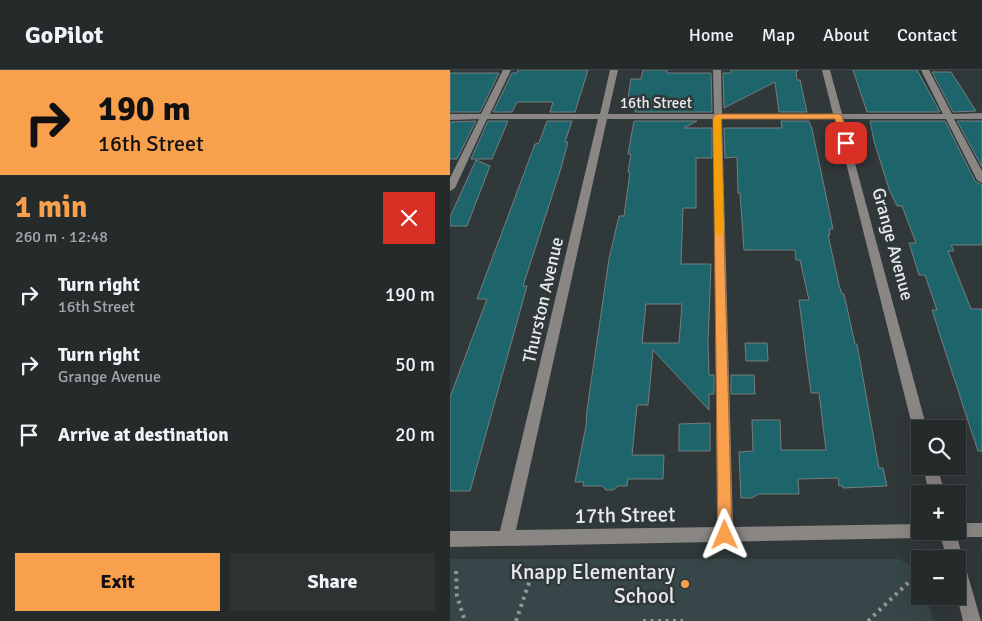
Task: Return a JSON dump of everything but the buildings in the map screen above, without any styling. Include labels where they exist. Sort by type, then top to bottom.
[{"type":"street","points":[[450,188],[507,70]]},
{"type":"street","name":"Thurston Avenue","points":[[506,539],[614,70]]},
{"type":"street","points":[[717,70],[725,535]]},
{"type":"street","name":"Grange Avenue","points":[[826,70],[918,420]]},
{"type":"street","points":[[925,70],[982,180]]},
{"type":"street","name":"16th Street","points":[[450,118],[982,116]]},
{"type":"street","points":[[966,530],[982,530]]},
{"type":"street","name":"17th Street","points":[[450,539],[911,531]]},
{"type":"street","points":[[966,599],[972,621]]},
{"type":"path","points":[[516,621],[533,570]]},
{"type":"path","points":[[456,571],[455,591],[460,611],[465,621]]},
{"type":"path","points":[[868,621],[911,580]]},
{"type":"path","points":[[643,621],[683,621]]},
{"type":"shaded area","name":"Knapp Elementary School","points":[[450,559],[899,559],[911,566],[911,605],[929,605],[933,621],[450,621]]},
{"type":"slow traffic","points":[[717,119],[719,232]]},
{"type":"place","name":"Knapp Elementary School","points":[[685,584]]},
{"type":"route","points":[[725,535],[717,117],[839,116],[846,143]]}]
